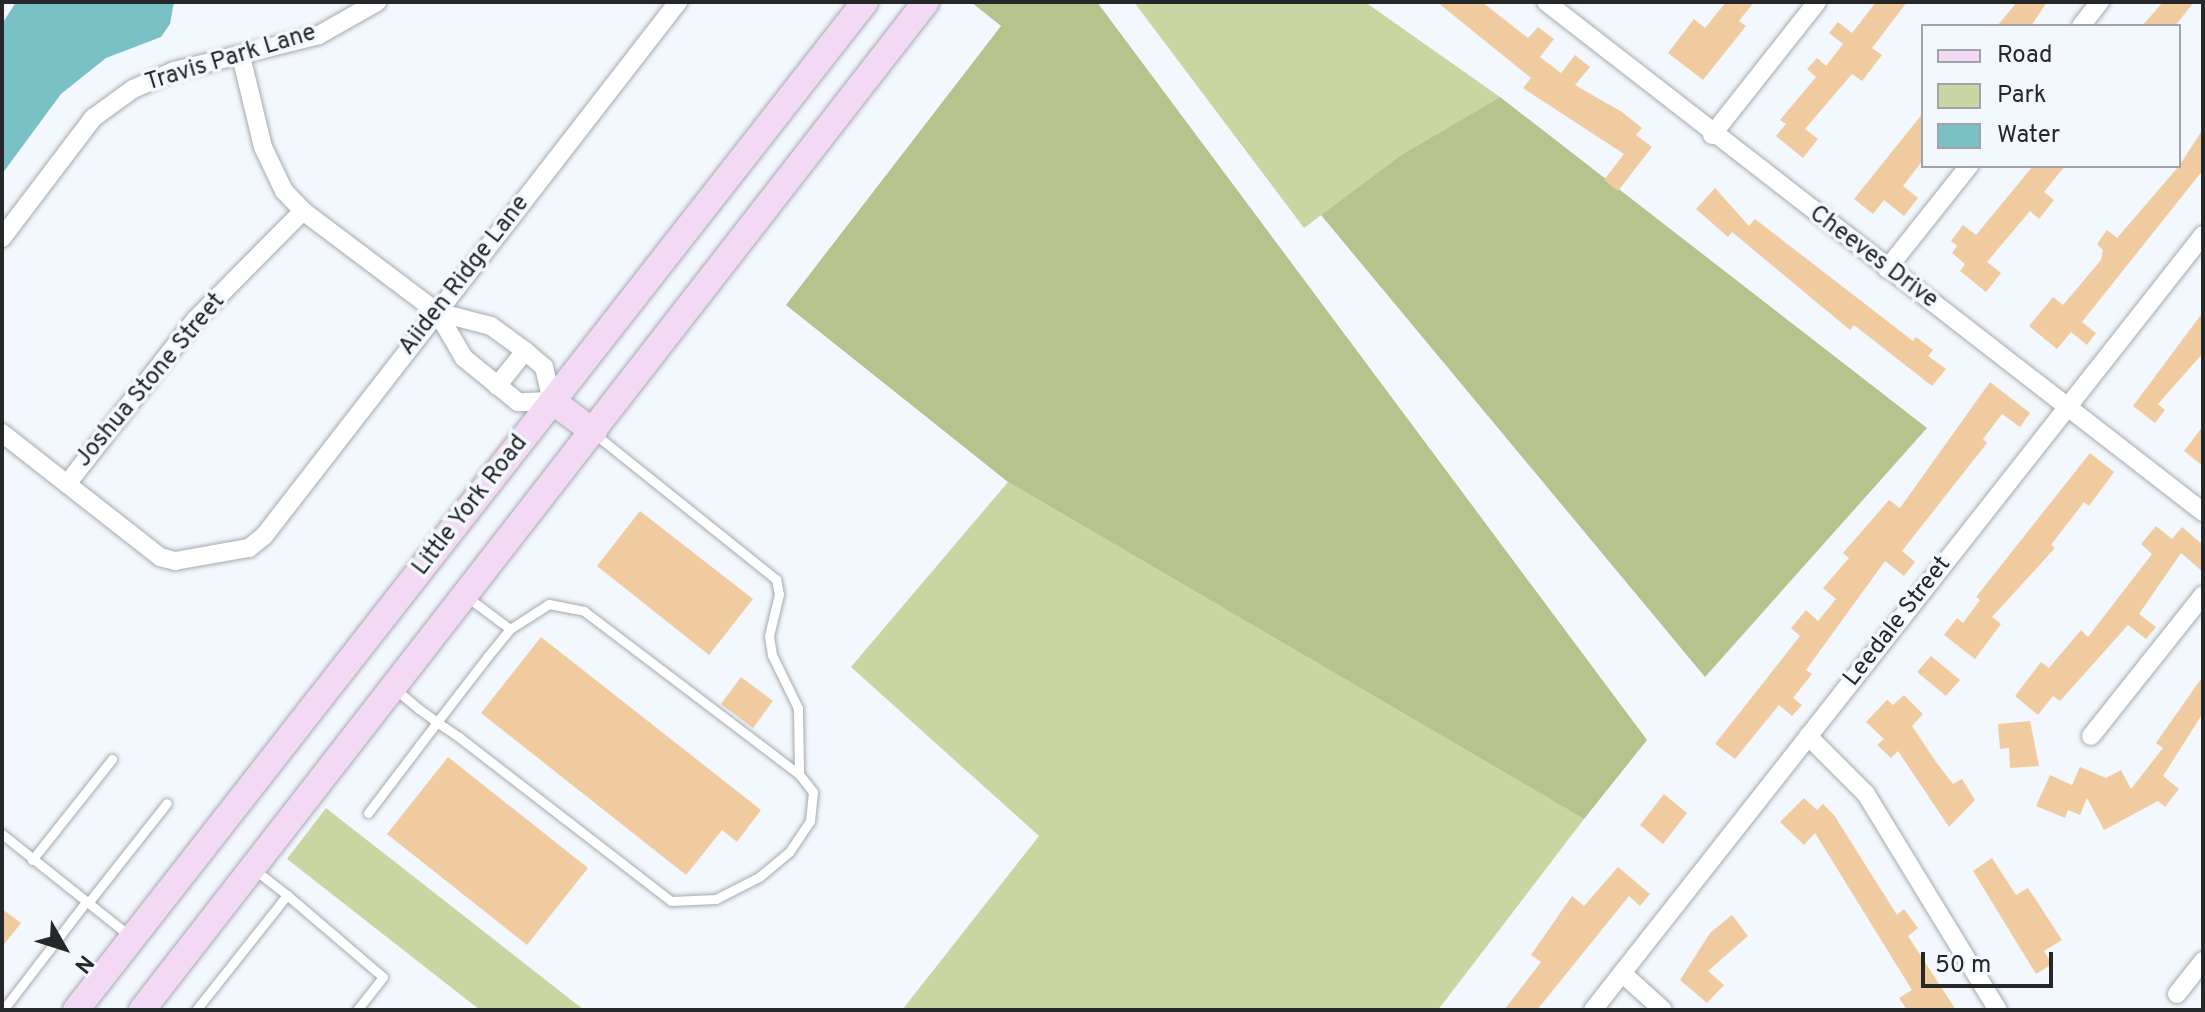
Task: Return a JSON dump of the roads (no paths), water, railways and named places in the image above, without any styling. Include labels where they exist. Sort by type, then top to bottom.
[{"type":"main road","name":"Little York Road","points":[[76,1010],[865,2]]},
{"type":"main road","points":[[142,1010],[926,2]]},
{"type":"main road","points":[[552,401],[594,432]]},
{"type":"street","name":"Travis Park Lane","points":[[2,238],[93,118],[133,89],[174,71],[319,35],[377,2]]},
{"type":"street","name":"Aiiden Ridge Lane","points":[[67,484],[160,557],[175,561],[249,548],[264,536],[678,2]]},
{"type":"street","name":"Cheeves Drive","points":[[1546,2],[1712,135],[2068,405],[2203,512]]},
{"type":"street","points":[[1712,135],[1817,2]]},
{"type":"street","points":[[2083,24],[2100,2]]},
{"type":"street","points":[[241,56],[272,171],[303,211],[437,312],[491,326],[525,351],[544,367],[552,401],[518,402],[497,386],[464,358],[437,312]]},
{"type":"street","points":[[1887,269],[1967,168]]},
{"type":"street","name":"Joshua Stone Street","points":[[67,484],[196,319],[303,211]]},
{"type":"street","name":"Leedale Street","points":[[1593,1010],[2203,235]]},
{"type":"street","points":[[497,386],[525,351]]},
{"type":"street","points":[[2,433],[67,484]]},
{"type":"street","points":[[2091,736],[2203,595]]},
{"type":"street","points":[[1808,736],[1866,794],[1998,1010]]},
{"type":"street","points":[[2177,994],[2203,961]]},
{"type":"street","points":[[1622,973],[1663,1010]]},
{"type":"lane","points":[[594,432],[776,579],[779,594],[769,636],[772,655],[798,708],[799,774]]},
{"type":"lane","points":[[466,596],[510,629]]},
{"type":"lane","points":[[368,813],[437,722],[510,629],[549,604],[584,611],[799,774],[813,792],[810,821],[789,852],[759,877],[716,899],[671,901],[437,722],[393,688]]},
{"type":"lane","points":[[32,860],[112,759]]},
{"type":"lane","points":[[3,1010],[167,803]]},
{"type":"lane","points":[[2,834],[133,938]]},
{"type":"lane","points":[[252,868],[383,977],[357,1010]]},
{"type":"lane","points":[[196,1010],[287,895]]},
{"type":"water","points":[[16,2],[174,2],[170,24],[161,37],[106,58],[61,94],[2,174],[2,24]]}]
